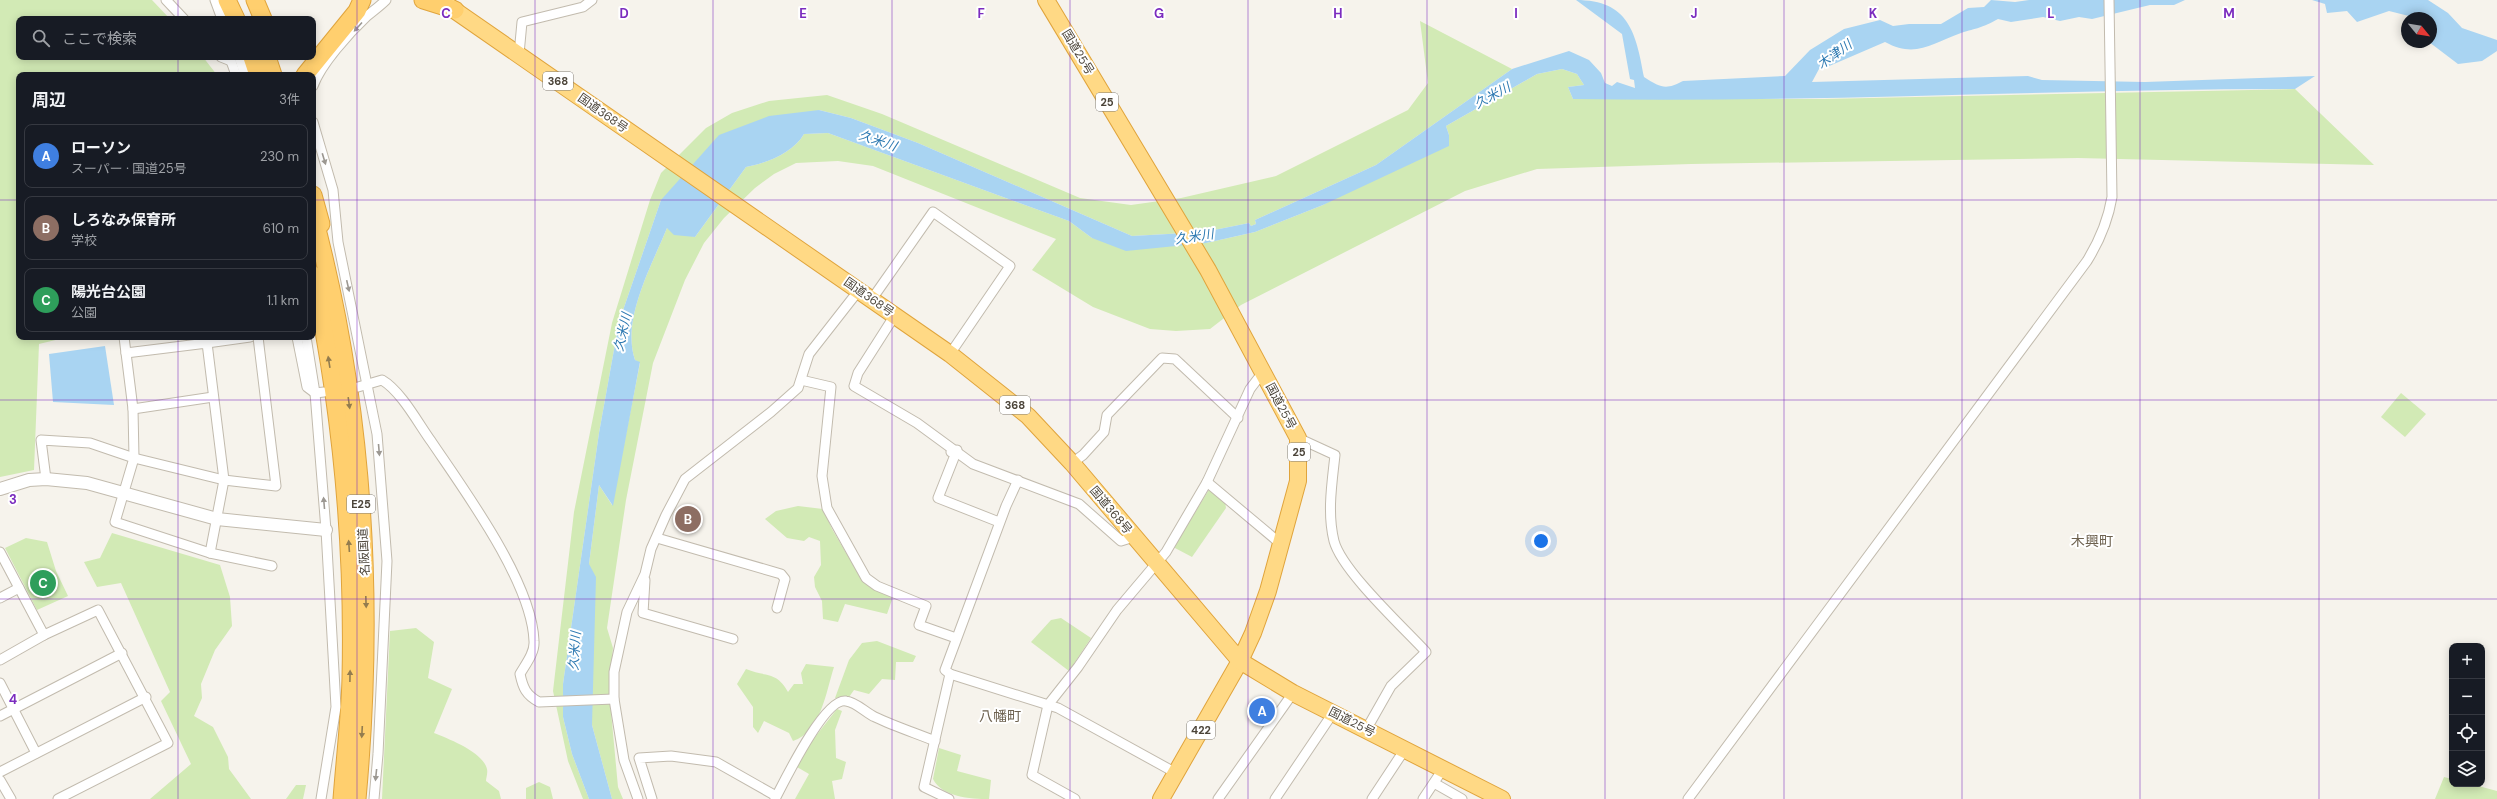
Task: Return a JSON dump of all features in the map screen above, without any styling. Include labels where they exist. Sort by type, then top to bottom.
[{"type":"highway","points":[[227,0],[235,16]]},
{"type":"highway","points":[[234,0],[239,16]]},
{"type":"highway","points":[[249,0],[254,16]]},
{"type":"highway","points":[[255,0],[262,16]]},
{"type":"highway","points":[[316,43],[328,37],[358,4],[371,0]]},
{"type":"highway","points":[[423,0],[455,10]]},
{"type":"highway","name":"国道368号","points":[[440,0],[895,315],[950,354],[1028,416],[1072,463],[1156,564],[1240,661]]},
{"type":"highway","name":"国道25号","points":[[1046,0],[1201,259],[1298,438],[1298,481],[1281,544],[1253,633],[1240,661],[1293,693],[1502,799]]},
{"type":"highway","points":[[307,72],[358,4]]},
{"type":"highway","points":[[253,60],[257,72]]},
{"type":"highway","points":[[268,60],[272,72]]},
{"type":"highway","points":[[316,209],[341,322],[345,371]]},
{"type":"highway","name":"名阪国道","points":[[316,227],[335,310],[345,371],[359,486],[367,619],[362,746],[357,799]]},
{"type":"highway","name":"名阪国道","points":[[316,288],[322,315],[338,427],[349,557],[350,680],[342,799]]},
{"type":"highway","name":"422","points":[[1164,798],[1176,773],[1240,661]]},
{"type":"street","points":[[166,0],[181,16]]},
{"type":"street","points":[[215,0],[221,16]]},
{"type":"street","points":[[316,76],[367,16],[386,0]]},
{"type":"street","points":[[519,54],[522,22],[583,7],[592,0]]},
{"type":"street","points":[[1688,799],[2087,261],[2108,220],[2112,197],[2109,0]]},
{"type":"street","points":[[233,60],[235,72]]},
{"type":"street","points":[[234,60],[243,72]]},
{"type":"street","points":[[316,132],[333,190],[338,242],[369,384],[378,434],[387,561],[378,754],[374,799]]},
{"type":"street","points":[[733,639],[643,613],[645,574],[651,549],[666,515],[685,479],[790,397],[798,388],[802,380],[804,365],[808,354],[865,295],[933,212],[1010,266],[950,354]]},
{"type":"street","points":[[895,315],[858,373],[854,386],[917,423],[953,452],[973,464],[1079,504],[1121,541],[1134,537]]},
{"type":"street","points":[[124,340],[133,409],[134,458],[115,522],[210,553],[272,566]]},
{"type":"street","points":[[126,353],[228,340]]},
{"type":"street","points":[[46,479],[41,440],[90,443],[134,458],[224,480],[276,486],[258,340]]},
{"type":"street","points":[[298,340],[307,387],[320,392]]},
{"type":"street","points":[[307,340],[320,392],[336,707],[321,799]]},
{"type":"street","points":[[207,343],[224,480],[210,553]]},
{"type":"street","points":[[1072,463],[1083,455],[1104,432],[1107,415],[1162,358],[1175,359],[1238,418]]},
{"type":"street","points":[[1075,799],[1032,775],[1048,705],[1078,667],[1117,610],[1166,552],[1207,482],[1238,418],[1250,389],[1263,372]]},
{"type":"street","points":[[358,387],[382,380],[389,384],[414,417],[474,505],[516,579],[531,622],[534,649],[520,674],[523,688],[529,697],[539,702],[598,701],[614,699]]},
{"type":"street","points":[[802,380],[831,387],[822,476],[826,508],[836,528],[866,578],[882,589],[926,606],[919,624],[956,638]]},
{"type":"street","points":[[133,409],[213,397]]},
{"type":"street","points":[[1298,438],[1335,455],[1331,523],[1335,542],[1348,568],[1426,652],[1391,686],[1366,730]]},
{"type":"street","points":[[953,452],[938,498],[1000,522]]},
{"type":"street","points":[[0,489],[29,480],[46,479],[87,483],[217,519],[326,530]]},
{"type":"street","points":[[1018,480],[1000,522],[945,670],[950,674],[1058,708],[1176,773]]},
{"type":"street","points":[[1207,482],[1281,544]]},
{"type":"street","points":[[657,538],[781,574],[785,579],[777,608]]},
{"type":"street","points":[[0,552],[44,635]]},
{"type":"street","points":[[638,799],[624,760],[614,699],[614,672],[619,641],[627,612],[645,574]]},
{"type":"street","points":[[0,598],[19,588]]},
{"type":"street","points":[[0,660],[44,635],[98,610],[146,697],[168,743],[58,799]]},
{"type":"street","points":[[0,716],[122,653]]},
{"type":"street","points":[[949,799],[924,787],[950,674]]},
{"type":"street","points":[[0,684],[36,753]]},
{"type":"street","points":[[1218,799],[1293,693]]},
{"type":"street","points":[[0,772],[146,697]]},
{"type":"street","points":[[652,799],[639,758],[671,756],[716,762],[775,798],[807,739],[832,706],[839,702],[846,701],[875,717],[935,741]]},
{"type":"street","points":[[1275,799],[1333,713]]},
{"type":"street","points":[[1372,799],[1405,749]]},
{"type":"street","points":[[1423,799],[1444,769]]},
{"type":"street","points":[[0,780],[11,799]]},
{"type":"street","points":[[1434,783],[1462,799]]},
{"type":"green space","points":[[0,0],[152,0],[167,16],[16,16],[16,60],[205,60],[215,72],[16,72],[16,340],[56,340],[39,344],[34,470],[0,477]]},
{"type":"green space","points":[[1420,21],[1512,69],[1376,165],[1255,220],[1256,224],[1251,226],[1249,223],[1204,232],[1132,236],[918,143],[851,118],[819,110],[661,200],[619,322],[599,433],[563,684],[563,717],[572,754],[589,799],[583,799],[568,761],[553,691],[574,512],[612,323],[650,200],[661,173],[706,128],[732,113],[769,101],[827,95],[882,114],[1080,198],[1131,205],[1181,198],[1276,176],[1408,110],[1428,83]]},
{"type":"green space","points":[[1562,69],[1577,74],[1584,85],[1568,87],[1573,99],[1822,99],[2295,89],[2374,165],[2078,158],[1691,164],[1537,169],[1465,191],[1241,305],[1210,329],[1176,331],[1150,329],[1093,307],[1032,270],[1056,239],[873,166],[838,161],[796,163],[774,174],[755,188],[724,218],[704,243],[685,280],[653,363],[626,500],[607,628],[613,648],[609,690],[618,787],[623,799],[612,799],[592,725],[589,564],[599,485],[612,505],[640,363],[635,360],[632,344],[632,328],[635,310],[647,275],[667,228],[695,237],[746,167],[771,160],[779,156],[793,147],[804,134],[828,133],[1069,221],[1092,238],[1206,243],[1255,232],[1323,205],[1449,135],[1446,126],[1537,74]]},
{"type":"green space","points":[[2401,393],[2426,414],[2405,437],[2381,417]]},
{"type":"green space","points":[[1210,488],[1225,502],[1226,508],[1192,557],[1175,548],[1175,545]]},
{"type":"green space","points":[[798,506],[823,509],[832,529],[862,580],[893,597],[887,614],[845,604],[838,622],[823,619],[822,601],[815,587],[814,577],[821,565],[820,541],[809,537],[804,541],[787,538],[765,519],[776,511]]},
{"type":"green space","points":[[112,533],[220,565],[230,597],[232,626],[215,650],[201,684],[202,698],[194,716],[213,727],[228,757],[229,769],[251,799],[150,799],[191,764],[161,701],[170,692],[121,583],[97,587],[84,562],[100,558]]},
{"type":"green space","points":[[26,538],[47,542],[56,571],[68,596],[37,610],[5,548]]},
{"type":"green space","points":[[1061,618],[1091,638],[1069,671],[1031,642],[1051,620]]},
{"type":"green space","points":[[416,628],[434,642],[428,678],[452,689],[434,733],[465,747],[479,757],[487,769],[486,781],[499,791],[501,799],[382,799],[390,631]]},
{"type":"green space","points":[[877,641],[916,656],[913,662],[896,662],[895,680],[882,679],[869,694],[854,690],[849,697],[835,698],[849,660],[862,643]]},
{"type":"green space","points":[[806,664],[834,667],[821,710],[810,729],[793,741],[789,733],[764,721],[758,733],[753,727],[753,707],[737,684],[746,669],[775,678],[784,685],[788,692],[794,684],[803,684],[801,673]]},
{"type":"green space","points":[[837,709],[842,711],[835,730],[836,758],[846,762],[842,779],[832,781],[835,799],[795,799],[809,774],[797,767],[811,742]]},
{"type":"green space","points":[[939,748],[961,755],[957,771],[991,780],[989,799],[957,796],[943,790],[937,785],[933,779]]},
{"type":"green space","points":[[2444,777],[2449,778],[2449,787],[2482,787],[2497,791],[2497,799],[2435,799]]},
{"type":"green space","points":[[539,782],[550,787],[553,799],[526,799],[526,788]]},
{"type":"green space","points":[[296,785],[306,785],[303,799],[286,799]]},
{"type":"water","points":[[1576,0],[1594,2],[1608,6],[1619,13],[1627,22],[1633,33],[1644,77],[1655,84],[1668,87],[1683,81],[1785,76],[1810,50],[1844,29],[1880,20],[1893,26],[1909,24],[1941,24],[1968,8],[1984,7],[1991,0],[2015,2],[2029,0],[2185,0],[2174,5],[2150,5],[2092,19],[2079,17],[2060,21],[2043,17],[2011,22],[1998,19],[1924,48],[1906,49],[1896,47],[1885,42],[1819,69],[1812,82],[2028,76],[2042,80],[2145,82],[2315,76],[2295,89],[1663,100],[1573,99],[1568,87],[1584,85],[1577,74],[1562,69],[1537,74],[1446,126],[1449,135],[1449,146],[1323,205],[1255,232],[1206,243],[1126,251],[1092,238],[1069,221],[828,133],[804,134],[793,147],[779,156],[762,163],[746,167],[695,237],[674,235],[667,228],[640,293],[632,328],[632,344],[635,360],[640,362],[613,506],[599,485],[589,564],[596,577],[592,725],[612,799],[589,799],[572,754],[563,717],[563,684],[599,433],[619,322],[661,200],[719,135],[769,116],[819,110],[851,118],[918,143],[1132,236],[1204,232],[1249,223],[1251,226],[1256,224],[1255,220],[1376,165],[1512,69],[1569,51],[1589,60],[1601,73],[1605,83],[1612,86],[1617,82],[1635,88],[1634,80],[1630,79],[1622,34]]},
{"type":"water","points":[[2312,0],[2428,0],[2448,13],[2462,28],[2497,40],[2497,51],[2482,61],[2458,64],[2437,48],[2437,12],[2401,12],[2401,14],[2389,11],[2357,22],[2347,11],[2327,13],[2325,4]]},
{"type":"water","points":[[105,346],[114,405],[53,402],[49,354]]},
{"type":"place","name":"しろなみ保育所","points":[[688,519]]},
{"type":"place","name":"陽光台公園","points":[[43,583]]},
{"type":"place","name":"ローソン","points":[[1262,711]]},
{"type":"district","name":"木興町","points":[[2092,541]]},
{"type":"district","name":"八幡町","points":[[1000,716]]},
{"type":"water label","name":"木津川","points":[[1834,54]]},
{"type":"water label","name":"久米川","points":[[1492,95]]},
{"type":"water label","name":"久米川","points":[[878,140]]},
{"type":"water label","name":"久米川","points":[[1194,236]]},
{"type":"water label","name":"久米川","points":[[622,332]]},
{"type":"water label","name":"久米川","points":[[574,651]]}]
